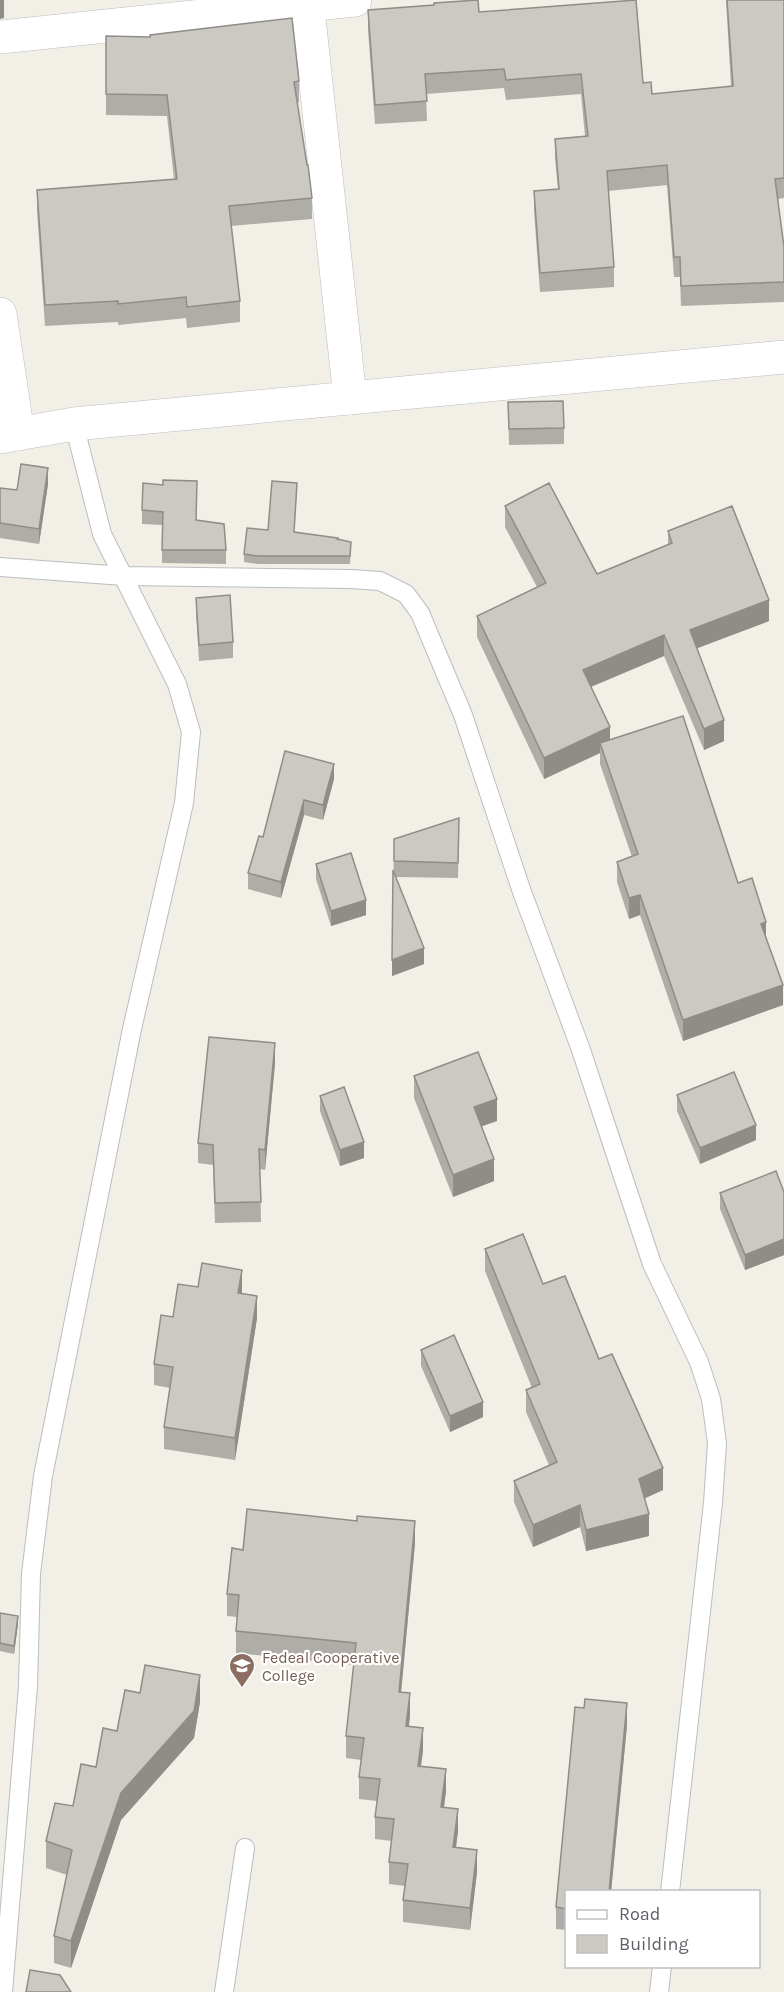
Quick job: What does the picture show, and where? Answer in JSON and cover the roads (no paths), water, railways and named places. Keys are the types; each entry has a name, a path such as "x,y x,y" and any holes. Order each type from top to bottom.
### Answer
{"street":[{"path":"0,37 307,2 354,0"},
{"path":"307,2 350,398"},
{"path":"0,314 9,436 74,424 784,357"}],"lane":[{"path":"3,1992 28,1686 31,1574 43,1476 132,1029 184,803 191,732 177,684 102,534 74,424"},
{"path":"0,567 124,576 380,581 406,594 420,613 463,715 522,892 580,1047 652,1264 699,1362 711,1399 717,1443 713,1503 670,1890"},
{"path":"224,1992 245,1848"},
{"path":"659,1992 662,1968"}],"place":[{"name":"Fedeal Cooperative College","path":"242,1689"}]}
